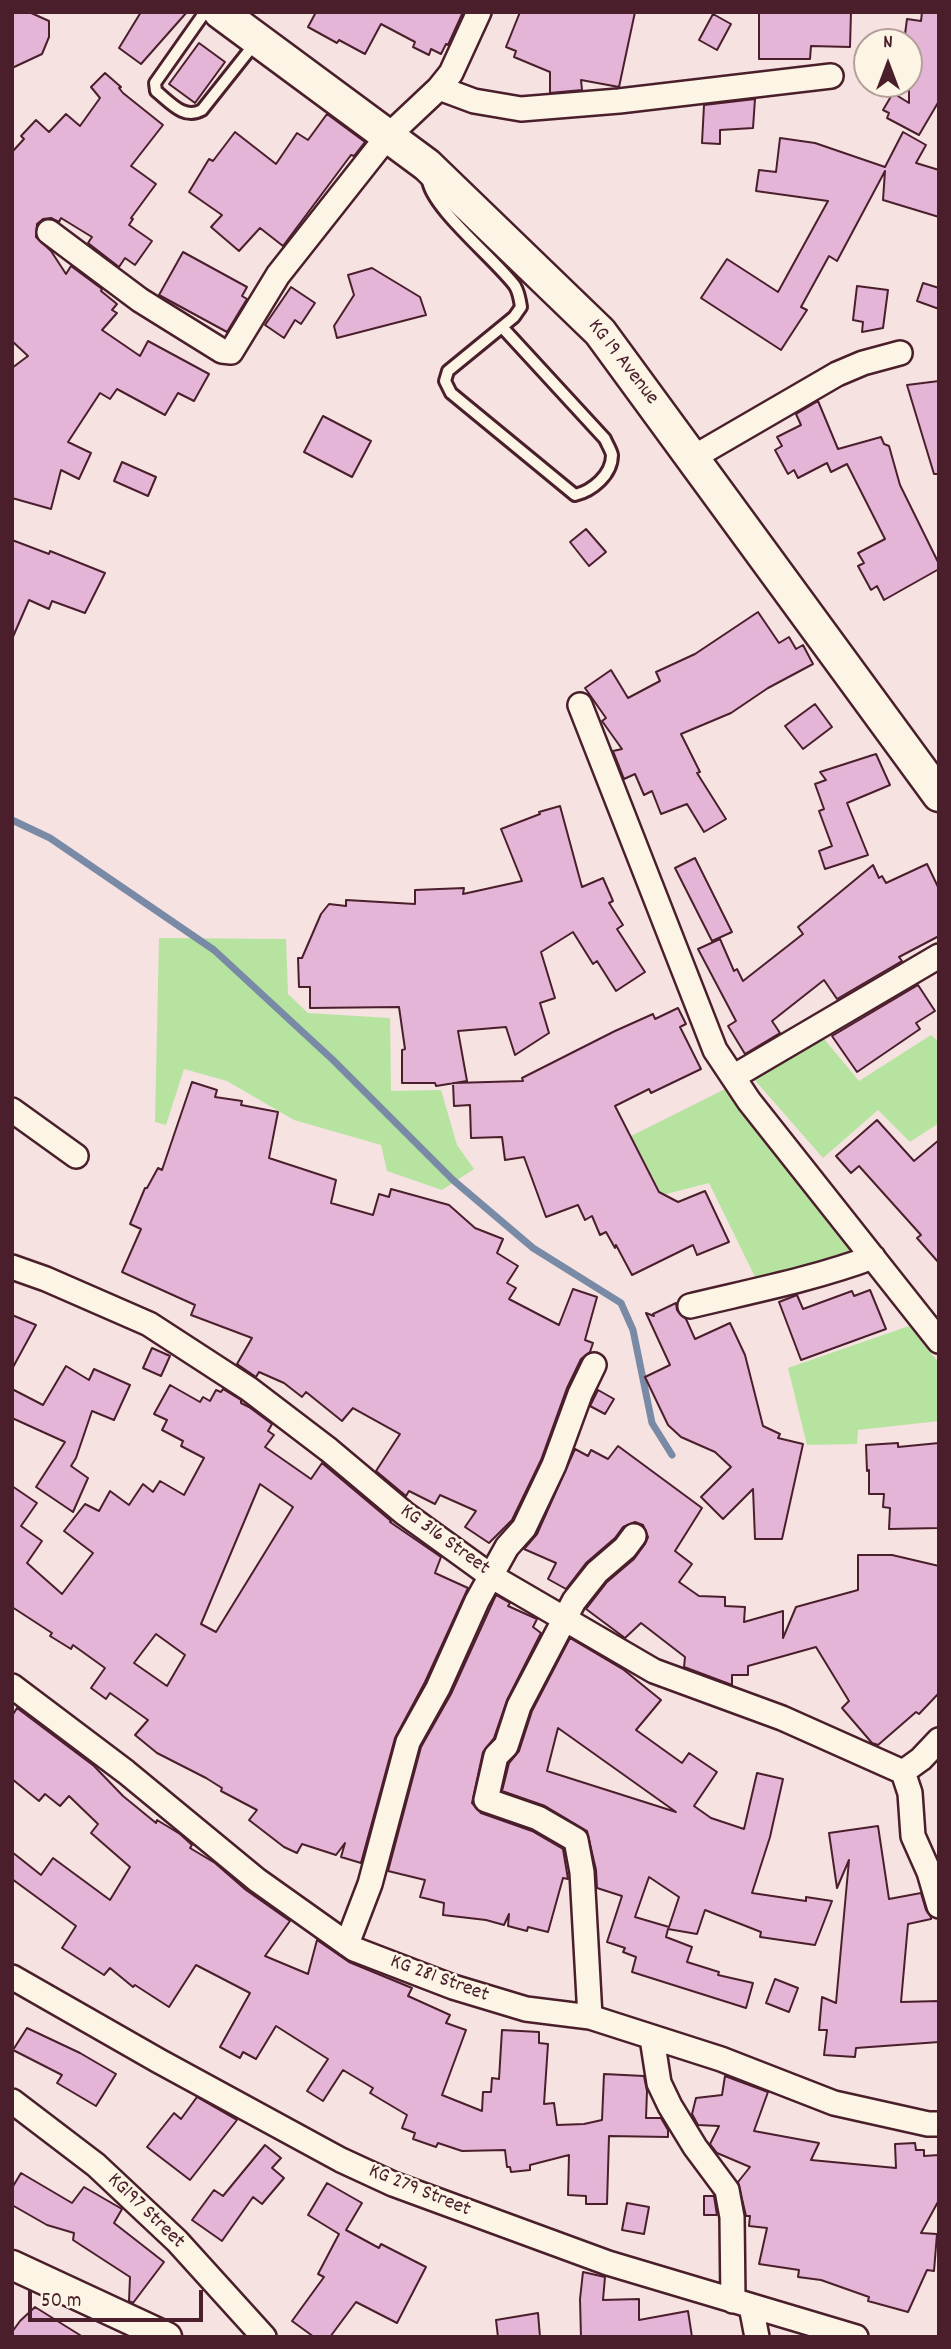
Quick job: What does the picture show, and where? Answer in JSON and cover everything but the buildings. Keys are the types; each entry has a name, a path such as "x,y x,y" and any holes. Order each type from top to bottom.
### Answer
{"main road":[{"name":"KG 19 Avenue","path":"220,12 427,165 600,332 939,795"}],"street":[{"path":"49,232 140,300 222,351 231,352 278,275 387,136 439,88 451,73 480,12"},
{"path":"439,88 474,101 521,109 619,102 831,76"},
{"path":"694,457 838,374 863,363 900,353"},
{"path":"579,705 715,1049 749,1101 939,1342"},
{"path":"733,1077 939,956"},
{"path":"12,1110 76,1156"},
{"path":"690,1306 764,1290 841,1269 873,1257"},
{"name":"KG 316 Street","path":"12,1267 149,1324 249,1389 404,1513 491,1576 564,1620 654,1671 782,1718 903,1772"},
{"path":"347,1944 370,1884 408,1742 438,1688 477,1601 507,1546 524,1528 554,1465 579,1394 594,1365"},
{"path":"590,2017 582,1872 576,1840 538,1818 486,1800 496,1755 506,1746 519,1706 564,1620 597,1572 625,1548 634,1536"},
{"name":"KG 281 Street","path":"12,1686 126,1772 257,1880 354,1949 453,1987 526,2009 590,2017 721,2059 834,2102 928,2124 939,2124"},
{"path":"939,1740 903,1772 910,1793 913,1836 929,1872 939,1906"},
{"name":"KG 279 Street","path":"12,1977 341,2160 393,2184 608,2263 856,2337"},
{"path":"652,2038 659,2083 670,2106 695,2147 720,2176 727,2190 742,2304 757,2337"},
{"name":"KG197 Street","path":"12,2101 96,2165 167,2231 264,2337"},
{"path":"12,2265 167,2337"}],"lane":[{"path":"205,12 156,83 156,91 186,114 202,110 258,40"},
{"path":"427,165 429,187 442,206 516,288 521,307 502,327 448,371 444,381 452,393 575,495 587,492 608,473 612,454 606,439 502,327"}],"green space":[{"path":"159,938 286,939 288,994 308,1013 390,1018 391,1091 441,1090 457,1145 474,1169 442,1190 387,1171 381,1145 294,1120 227,1081 184,1069 166,1125 155,1122"},
{"path":"820,1034 859,1081 931,1035 939,1042 939,1123 910,1142 878,1110 823,1158 753,1078"},
{"path":"725,1089 860,1253 756,1279 709,1183 662,1195 631,1136"},
{"path":"909,1326 939,1363 939,1421 858,1430 857,1444 807,1445 788,1368"}],"waterway":[{"path":"12,820 50,838 214,950 333,1060 453,1180 533,1248 621,1303 633,1330 652,1423 672,1455"}]}
